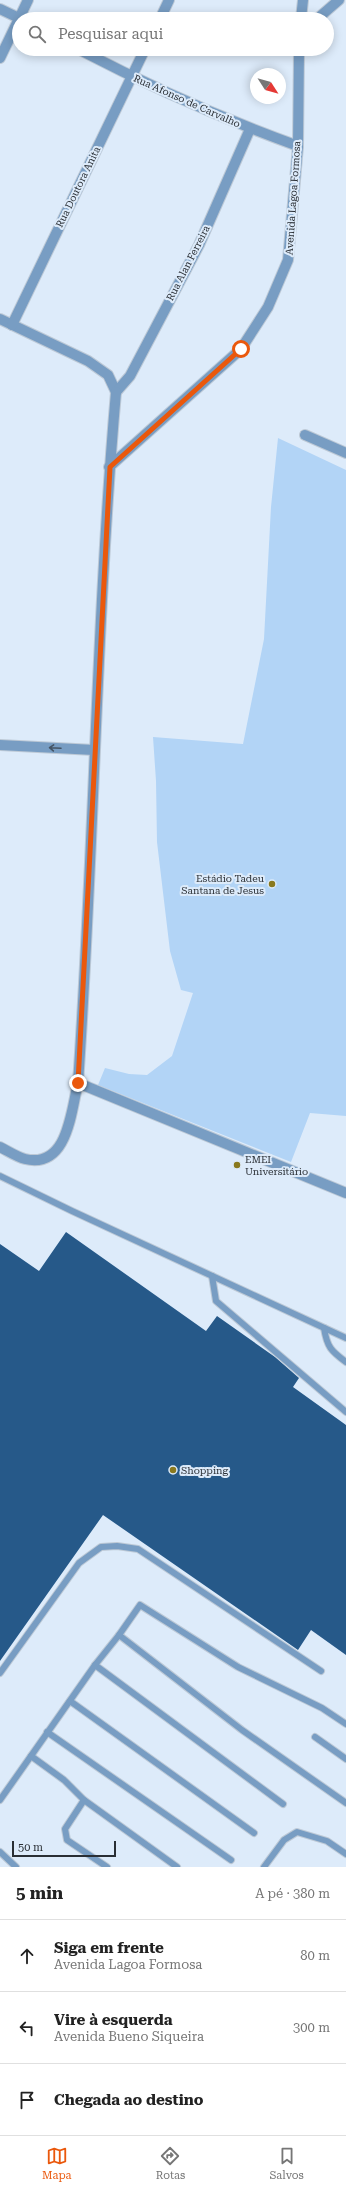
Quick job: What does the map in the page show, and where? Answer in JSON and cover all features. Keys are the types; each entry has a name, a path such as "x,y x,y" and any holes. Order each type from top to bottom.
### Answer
{"street":[{"path":"23,12 28,0"},
{"path":"164,12 170,0"},
{"path":"302,12 303,0"},
{"path":"325,12 339,0"},
{"path":"0,9 12,15"},
{"path":"0,58 12,35"},
{"name":"Rua Afonso de Carvalho","path":"91,56 131,77 250,129 298,146"},
{"name":"Rua Doutora Anita","path":"12,324 142,56"},
{"name":"Avenida Lagoa Formosa","path":"110,467 241,349 268,307 288,260 298,146 299,56"},
{"name":"Rua Alan Ferreira","path":"116,392 130,376 199,245 250,129"},
{"path":"0,319 88,361 108,375 116,392 110,467 94,750 78,1083 64,1139 55,1154 40,1160 24,1159 0,1147"},
{"path":"305,435 346,453"},
{"path":"0,745 94,750"},
{"path":"78,1083 346,1193"}],"lane":[{"path":"0,1176 346,1338"},
{"path":"212,1276 216,1301 346,1412"},
{"path":"324,1328 326,1340 331,1351 346,1362"},
{"path":"0,1673 79,1563 101,1547 117,1546 138,1549 320,1671"},
{"path":"0,1800 94,1665 120,1635 140,1605 238,1667 322,1708 346,1724"},
{"path":"120,1635 242,1730 346,1803"},
{"path":"94,1665 282,1804"},
{"path":"70,1701 254,1833"},
{"path":"47,1732 231,1860"},
{"path":"315,1737 346,1759"},
{"path":"31,1756 64,1780 84,1800 177,1867"},
{"path":"84,1800 65,1829 68,1840 107,1867"},
{"path":"264,1867 284,1840 298,1832 327,1841 346,1854"},
{"path":"0,1852 16,1867"}],"shaded area":[{"path":"278,438 346,470 346,1116 310,1113 291,1162 98,1085 105,1068 129,1074 147,1075 172,1056 193,993 181,990 170,951 157,842 156,781 153,737 243,744 264,639 271,507"}],"building":[{"name":"Shopping","path":"66,1232 206,1331 217,1316 275,1357 299,1378 293,1387 346,1425 346,1655 311,1630 298,1650 103,1515 0,1661 0,1244 39,1271"}],"place":[{"name":"Estádio Tadeu Santana de Jesus","path":"272,884"},
{"name":"EMEI Universitário","path":"237,1165"},
{"name":"Shopping","path":"173,1470"}],"route":[{"path":"78,1083 94,750 110,467 241,349"}]}
